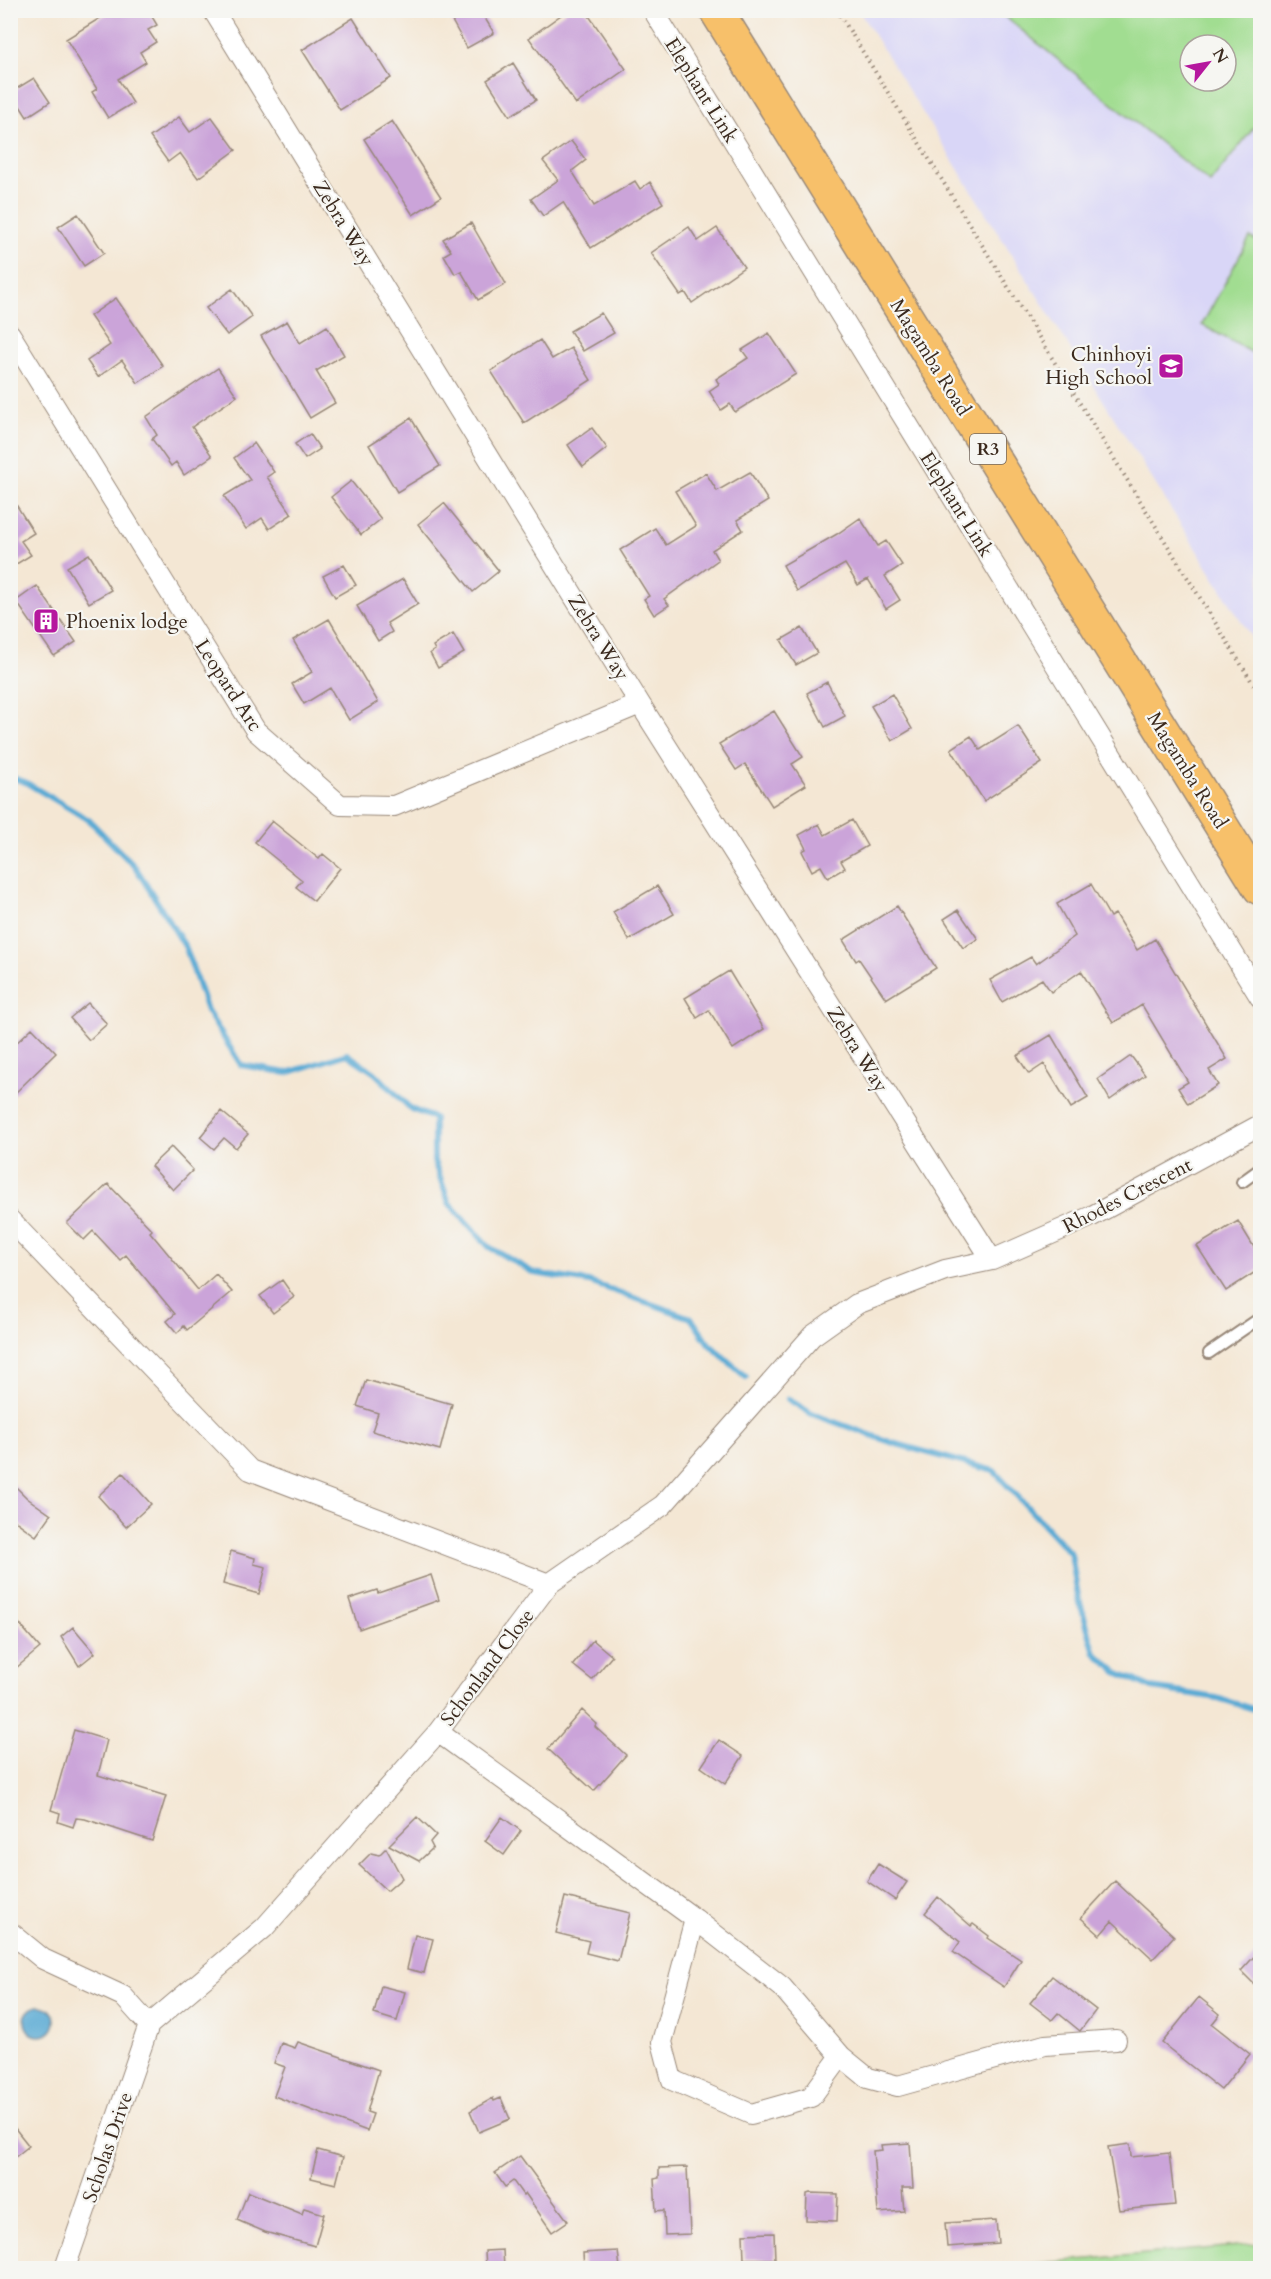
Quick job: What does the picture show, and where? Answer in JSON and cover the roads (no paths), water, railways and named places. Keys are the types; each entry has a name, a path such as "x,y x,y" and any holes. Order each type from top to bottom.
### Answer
{"highway":[{"name":"Magamba Road","path":"716,10 1260,888"}],"street":[{"name":"Zebra Way","path":"213,10 640,704 992,1260"},
{"name":"Elephant Link","path":"653,10 1260,997"},
{"name":"Leopard Arc","path":"10,334 256,731 340,805 394,806 640,704"},
{"name":"Rhodes Crescent","path":"992,1260 1092,1216 1260,1125"},
{"path":"10,1220 250,1470 549,1584"},
{"name":"Schonland Close","path":"149,2025 264,1928 438,1732 549,1584 663,1506 812,1336 857,1304 945,1270 992,1260"},
{"path":"438,1732 695,1919 782,1987 841,2056 868,2078 898,2086 1045,2045 1116,2040"},
{"path":"695,1919 662,2042 672,2080 751,2114 811,2097 841,2056"},
{"path":"10,1932 43,1959 123,1996 149,2025"},
{"name":"Scholas Drive","path":"65,2268 149,2025"}],"lane":[{"path":"1242,1182 1260,1169"},
{"path":"1209,1353 1260,1318"}],"water":[{"path":"40,2006 51,2010 55,2021 51,2032 40,2036 29,2032 25,2021 29,2010"}],"waterway":[{"path":"10,777 25,782 89,820 136,868 186,948 207,1011 241,1065 287,1073 347,1054 375,1073 411,1109 434,1118 434,1161 449,1203 489,1247 534,1273 589,1282 691,1318 709,1344 746,1377"},
{"path":"788,1399 812,1414 893,1443 994,1471 1071,1554 1078,1596 1095,1653 1117,1672 1152,1688 1217,1698 1260,1711"}],"place":[{"name":"Chinhoyi High School","path":"1171,366"},
{"name":"Phoenix lodge","path":"46,621"}]}
